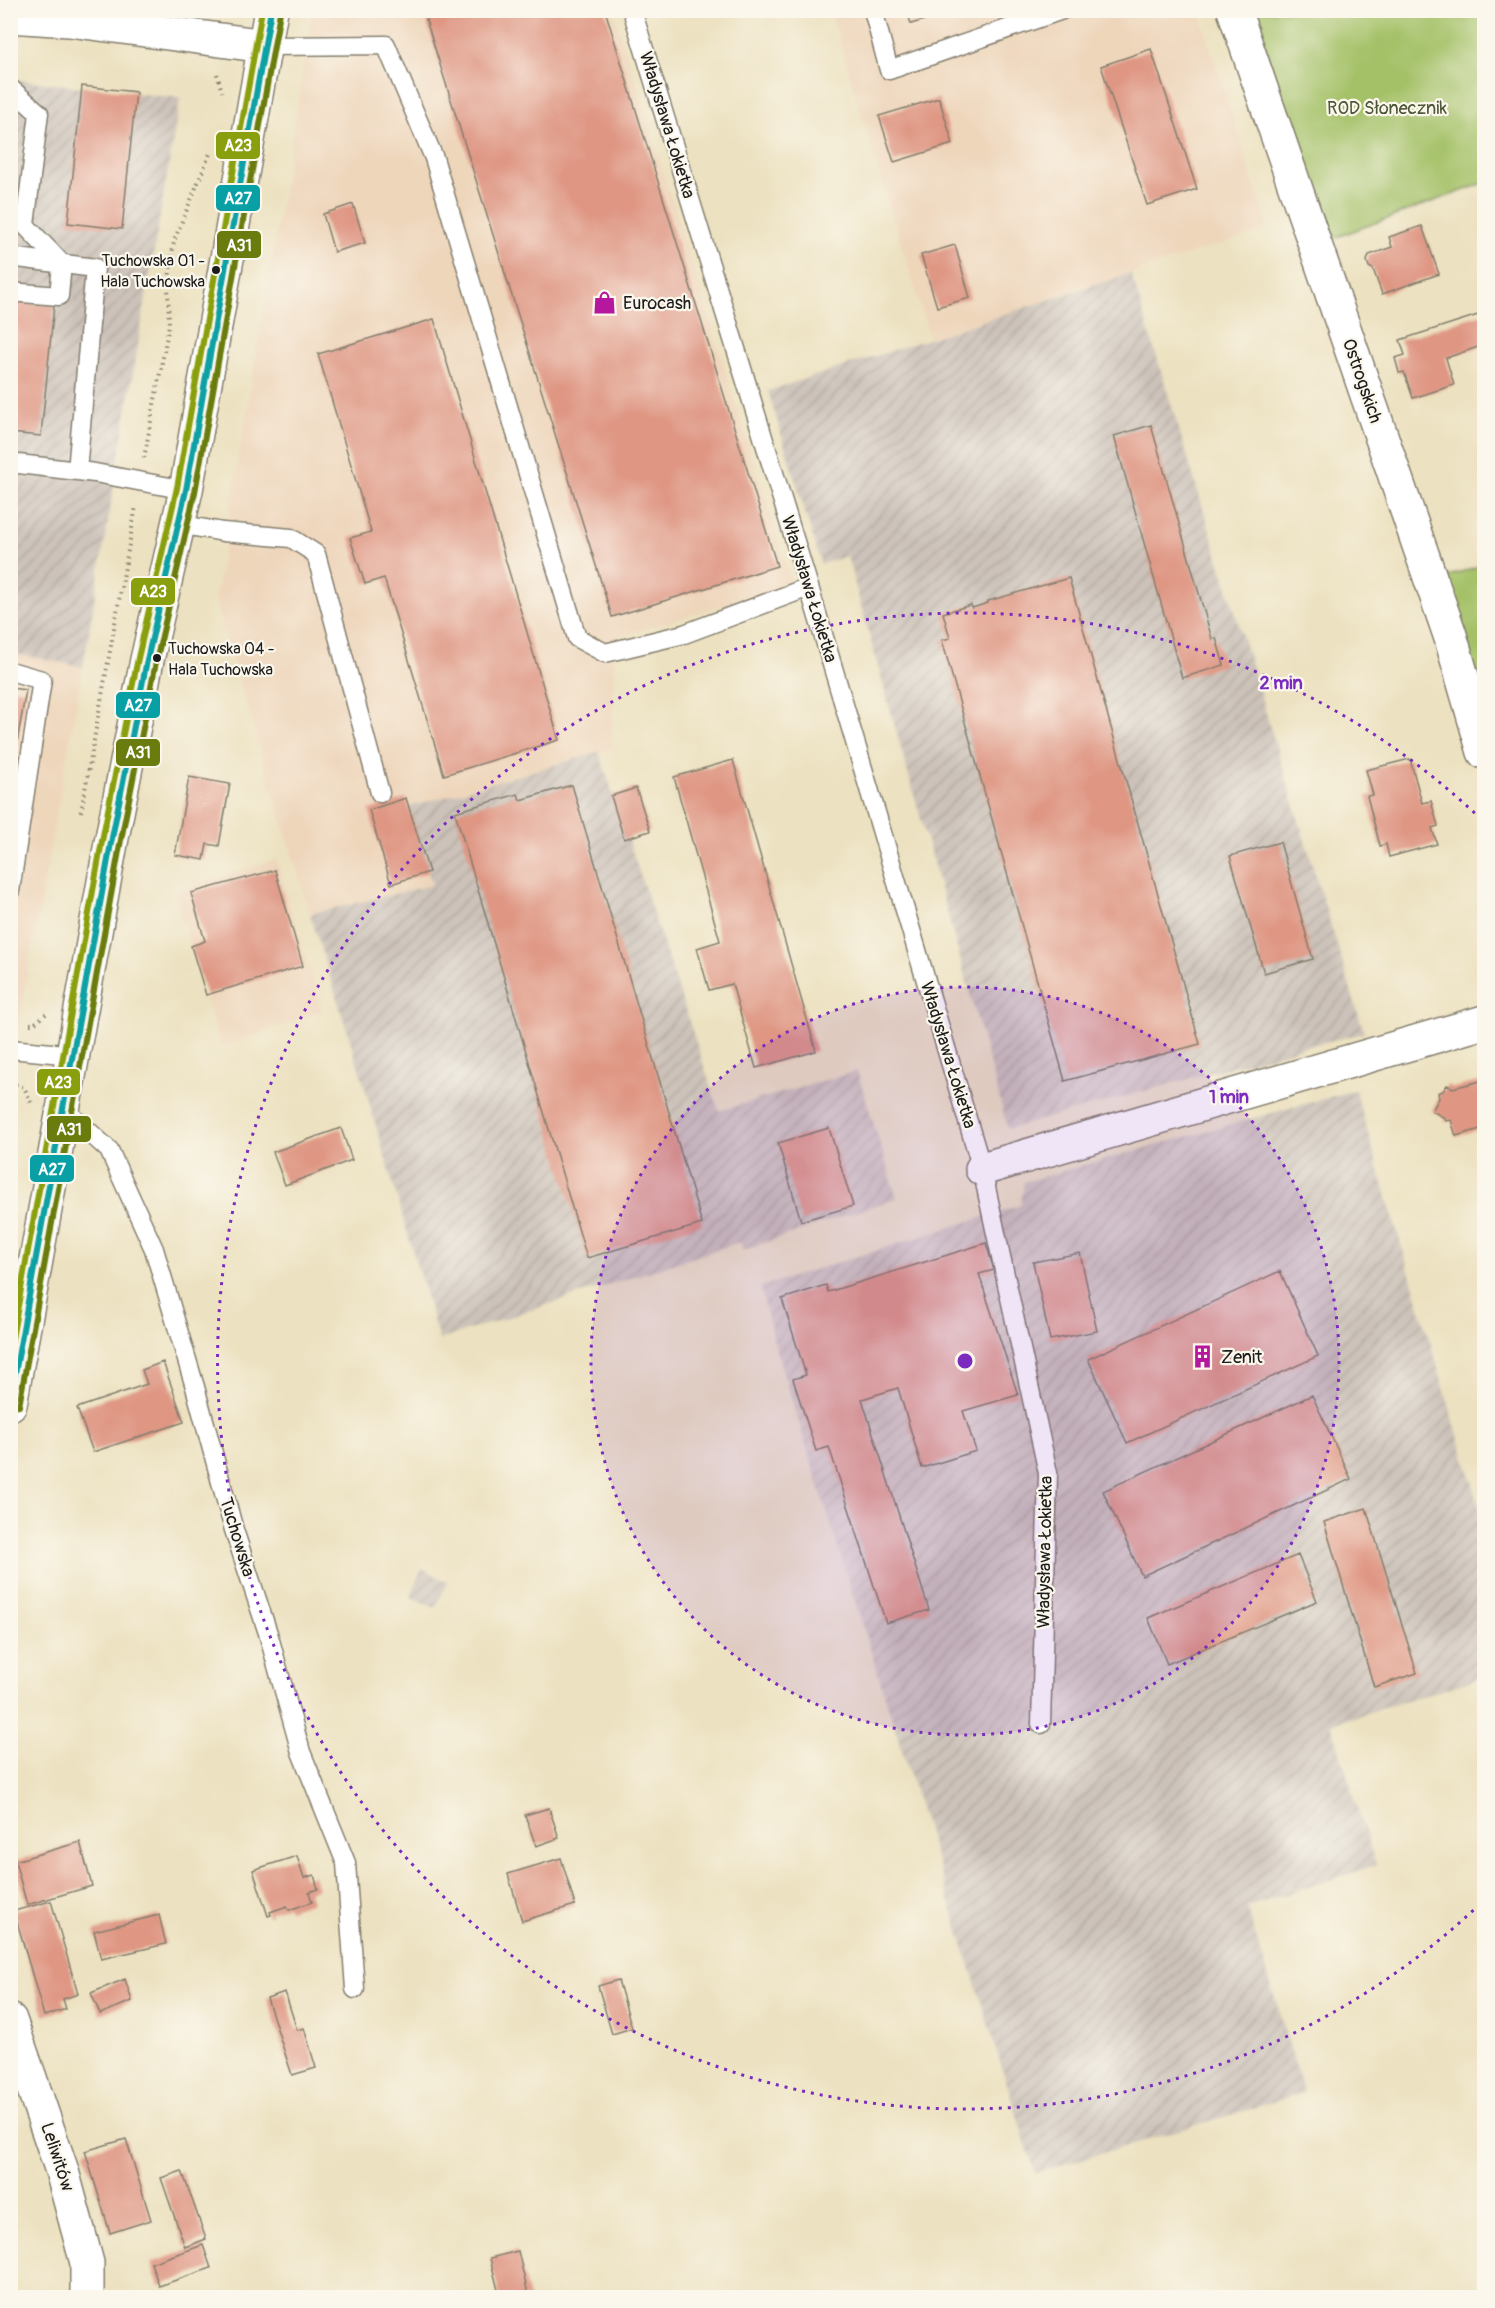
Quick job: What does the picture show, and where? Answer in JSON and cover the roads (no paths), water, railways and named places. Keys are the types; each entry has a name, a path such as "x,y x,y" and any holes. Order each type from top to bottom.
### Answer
{"street":[{"path":"10,1404 147,660 186,490 271,10"},
{"name":"Ostrogskich","path":"1234,10 1450,635 1485,752"},
{"path":"10,16 69,20 265,46"},
{"path":"982,1169 1485,1022"},
{"name":"Leliwitów","path":"10,2020 62,2171 87,2263 87,2298"}],"lane":[{"name":"Władysława Łokietka","path":"632,10 809,587 982,1169 1048,1473 1041,1724"},
{"path":"873,10 889,70 1062,10"},
{"path":"265,46 386,45 434,158 578,638 605,653 684,634 809,587"},
{"path":"10,88 39,113 25,225 62,264 59,296 10,292"},
{"path":"10,257 95,268 77,471"},
{"path":"10,463 140,480 186,490"},
{"path":"178,524 223,532 291,538 316,554 380,793"},
{"path":"10,671 42,680 10,891"},
{"path":"11,1049 73,1055"},
{"name":"Tuchowska","path":"63,1108 109,1150 154,1249 234,1530 268,1633 302,1752 346,1863 356,1989"}],"place":[{"name":"Tuchowska 01 - Hala Tuchowska","path":"216,270"},
{"name":"Eurocash","path":"605,303"},
{"name":"Tuchowska 04 - Hala Tuchowska","path":"157,658"},
{"name":"Zenit","path":"1203,1357"}],"park label":[{"name":"ROD Słonecznik","path":"1387,108"}]}
